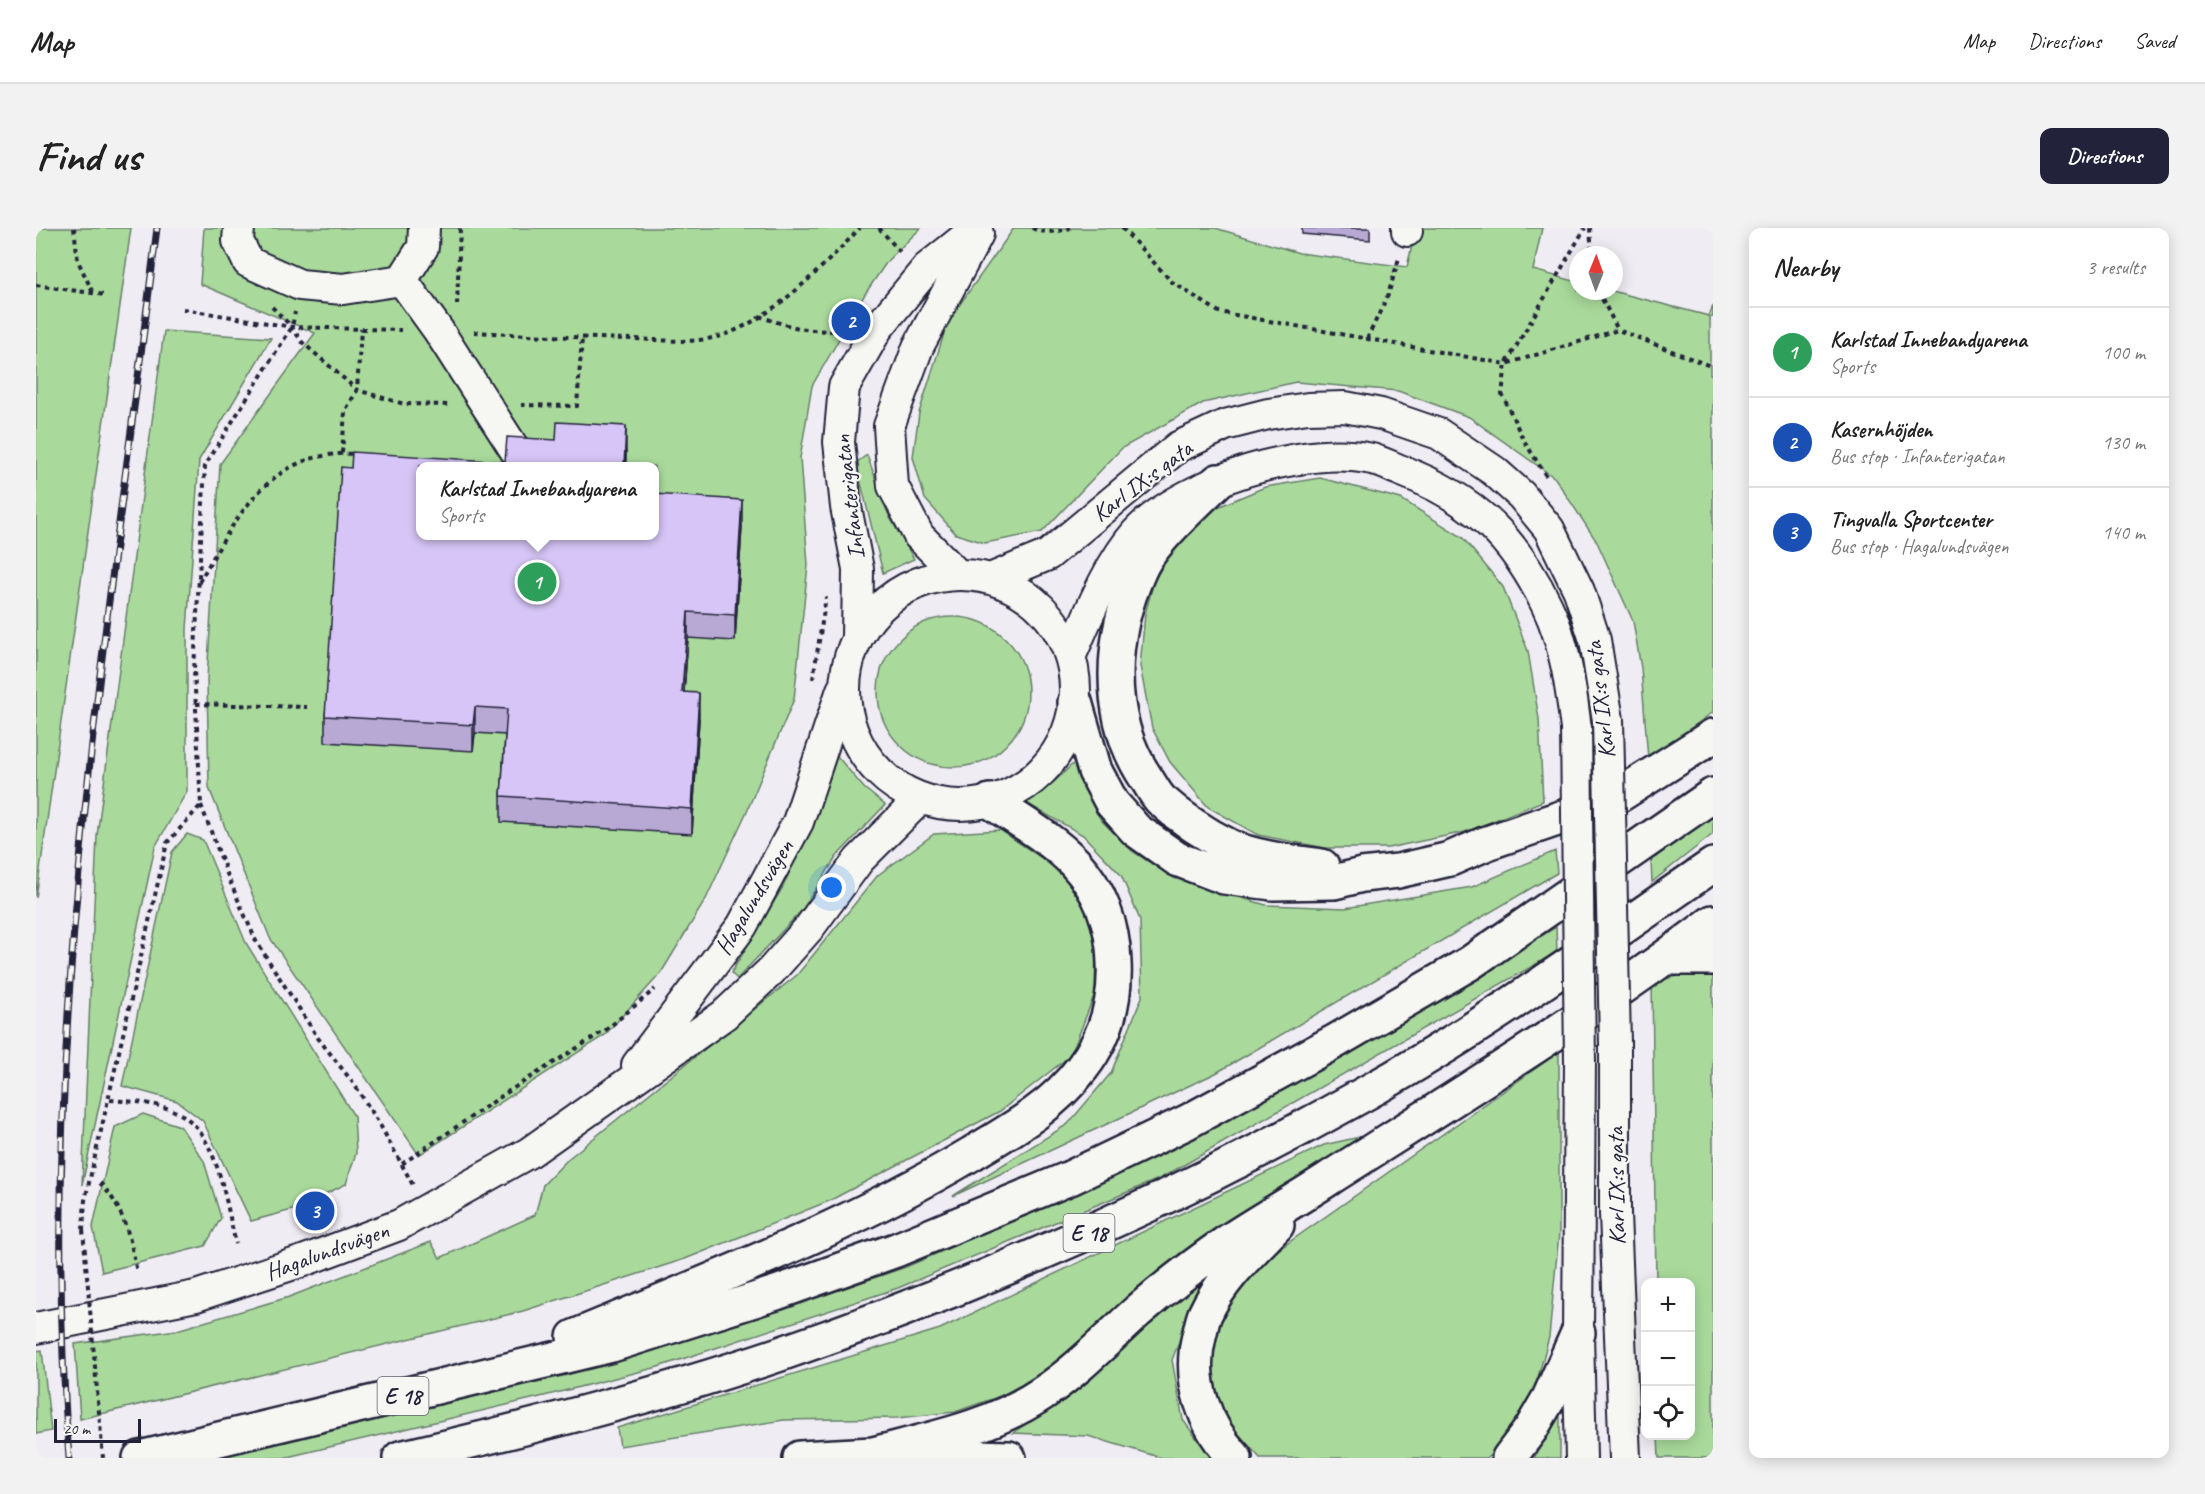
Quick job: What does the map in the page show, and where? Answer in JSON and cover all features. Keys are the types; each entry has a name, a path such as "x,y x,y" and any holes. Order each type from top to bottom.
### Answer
{"highway":[{"path":"1218,481 1153,548 1140,567 1119,634 1115,665 1116,698 1124,730 1137,764 1160,798 1197,828 1231,847 1280,861 1335,868 1362,875"},
{"path":"1075,702 1095,771 1112,802 1136,830 1177,859 1224,877 1272,883 1334,882 1450,859 1486,843 1610,801 1713,736"},
{"name":"E 18","path":"140,1458 612,1345 776,1293 896,1250 1070,1178 1187,1122 1336,1041 1470,963 1713,795"},
{"path":"466,1381 771,1256 922,1183 1022,1124 1061,1092 1083,1068 1101,1036 1112,1008 1115,978 1114,943 1108,916 1092,885 1074,862 1048,840 990,801"},
{"name":"E 18","path":"400,1458 619,1403 778,1354 919,1303 1091,1233 1213,1176 1368,1092 1500,1012 1713,865"},
{"path":"873,1454 961,1431 1009,1413 1043,1394 1141,1309 1229,1241 1498,1071 1665,958 1713,922"},
{"path":"1665,958 1713,958"},
{"path":"1235,1458 1223,1445 1207,1418 1198,1392 1194,1365 1204,1315 1236,1269 1312,1190"},
{"path":"1509,1458 1549,1398 1578,1333"},
{"path":"800,1458 873,1454 1009,1458"}],"street":[{"path":"239,228 238,240 248,262 300,285 343,289 402,280 423,247 424,228"},
{"name":"Infanterigatan","path":"958,575 919,536 893,486 889,426 918,347 979,228"},
{"name":"Infanterigatan","path":"857,638 858,569 846,507 839,442 844,387 877,329 927,268 979,228"},
{"path":"402,280 447,331 486,405 515,450"},
{"name":"Karl IX:s gata","path":"990,579 1048,555 1178,447 1225,425 1268,414 1308,408 1345,408 1381,414 1439,435 1494,471 1521,495 1549,530 1580,591 1595,640 1608,720 1615,1044 1615,1214 1625,1458"},
{"name":"Karl IX:s gata","path":"1070,657 1110,572 1135,534 1165,509 1218,481 1242,471 1298,458 1332,456 1371,459 1429,481 1474,509 1498,531 1519,556 1548,608 1566,666 1576,729 1580,1062 1578,1333 1581,1458"},
{"path":"958,575 990,579 1025,595 1053,623 1070,657 1075,680 1075,702 1066,736 1048,765 1021,788 990,801 955,805 920,799 888,781 863,753 848,720 844,683 848,660 857,638 875,612 899,592 927,580 958,575"},
{"name":"Hagalundsvägen","path":"621,1087 742,926 798,822 844,683"},
{"name":"Hagalundsvägen","path":"36,1328 196,1296 303,1261 399,1225 530,1152 724,1015 771,971 808,928 859,860 920,799"}],"path":[{"path":"74,228 78,261 94,294"},
{"path":"447,331 460,228"},
{"path":"183,309 292,327 697,341 729,333 771,310 829,260 860,228"},
{"path":"879,228 902,255"},
{"path":"1032,228 1036,231 1061,231 1070,228"},
{"path":"1122,228 1172,282 1219,312 1506,364 1618,330 1713,367"},
{"path":"1548,478 1523,439 1502,394 1506,364 1585,228"},
{"path":"1590,228 1591,246"},
{"path":"1367,339 1388,295 1407,230"},
{"path":"36,279 37,285 105,295"},
{"path":"1603,300 1618,330"},
{"path":"759,316 786,326 819,332 847,330"},
{"path":"292,327 302,342 357,390 404,404 577,406 582,338"},
{"path":"292,327 206,465 199,582 194,670 201,805 256,941 318,1038 354,1084 402,1164 508,1091 607,1029 657,987"},
{"path":"342,453 345,412 357,390 361,329"},
{"path":"199,582 236,518 262,487 281,471 302,461 323,455 365,454"},
{"path":"812,685 827,587"},
{"path":"196,704 307,707"},
{"path":"103,1458 83,1230 85,1200 110,1100 167,843 201,805"},
{"path":"110,1100 156,1105 180,1113 189,1119 213,1156 236,1244"},
{"path":"100,1183 110,1192 117,1205 131,1244 137,1273"}],"green space":[{"path":"36,228 131,228 36,898"},
{"path":"204,228 921,228 888,260 865,294 812,386 800,458 808,565 794,699 747,811 706,899 661,973 605,1035 419,1155 270,938 209,788 207,679 220,464 315,333 200,284"},
{"path":"1014,228 1215,228 1299,253 1407,267 1416,228 1542,228 1533,270 1569,280 1569,300 1623,300 1623,294 1709,316 1713,306 1713,317 1710,317 1710,374 1713,375 1713,712 1648,759 1641,668 1633,621 1597,542 1555,478 1469,417 1398,391 1296,382 1203,403 1122,448 1042,532 985,543 956,534 925,499 913,457 919,413 948,321"},
{"path":"164,331 271,338 199,460 187,629 187,791 155,847 82,1185 97,836"},
{"path":"867,455 889,516 914,559 883,573 856,463"},
{"path":"1320,478 1401,499 1462,537 1503,587 1528,651 1539,719 1543,801 1465,832 1388,848 1326,848 1258,835 1208,807 1170,762 1152,728 1140,666 1145,614 1154,581 1173,547 1218,507 1265,487"},
{"path":"953,617 982,622 995,629 1006,639 1016,650 1023,663 1028,692 1023,721 1016,734 1006,745 995,755 982,762 953,767 924,762 911,755 900,745 890,734 883,721 878,692 883,663 890,650 900,639 911,629 924,622"},
{"path":"837,756 864,788 885,805 837,856 802,910 737,979 731,973 783,887 827,786"},
{"path":"1075,762 1101,820 1132,851 1174,878 1266,905 1345,908 1472,887 1555,851 1557,873 1216,1073 953,1196 1068,1124 1111,1073 1142,997 1140,920 1121,875 1083,835 1026,803"},
{"path":"1713,812 1713,834 1652,882 1651,861"},
{"path":"1000,830 1062,872 1096,927 1095,993 1071,1055 1000,1111 829,1201 685,1259 523,1311 80,1419 75,1344 177,1330 289,1297 431,1242 440,1258 535,1215 543,1185 569,1158 797,975 878,875 934,834"},
{"path":"187,834 203,840 246,943 354,1116 356,1153 346,1184 292,1210 251,1221 203,1121 177,1101 122,1086 172,852"},
{"path":"1556,927 1557,952 1161,1178 898,1288 658,1367 544,1396 283,1458 213,1458 567,1375 742,1323 906,1267 1174,1149 1289,1087"},
{"path":"1713,971 1713,1458 1659,1458 1658,1440 1695,1440 1695,1278 1656,1278 1652,982"},
{"path":"1559,1052 1559,1233 1549,1337 1534,1392 1515,1431 1487,1458 1260,1458 1235,1430 1213,1396 1209,1357 1221,1315 1254,1267"},
{"path":"143,1114 180,1126 204,1161 221,1218 205,1246 102,1272 93,1227 115,1127"},
{"path":"1382,1132 1067,1358 1003,1395 955,1412 897,1418 784,1420 620,1446 617,1428 940,1329 1324,1145"},
{"path":"1204,1277 1172,1360 1183,1420 1211,1458 1162,1458 1088,1436 1013,1433 1076,1389"},
{"path":"42,1350 51,1431 36,1434 36,1351"},
{"path":"1560,1412 1560,1458 1534,1458"}],"building":[{"path":"557,422 626,426 624,462 505,462 507,437 556,440"},
{"path":"352,452 505,462 416,462 416,540 659,540 659,494 742,500 735,615 688,612 682,692 699,693 692,809 501,796 507,709 475,707 473,725 325,716 341,467 351,468"}],"railway":[{"path":"69,1458 61,1304 62,1149 69,995 98,687 157,228"}],"place":[{"name":"Kasernhöjden","path":"851,321"},
{"name":"Karlstad Innebandyarena","path":"537,582"},
{"name":"Tingvalla Sportcenter","path":"315,1211"}]}
